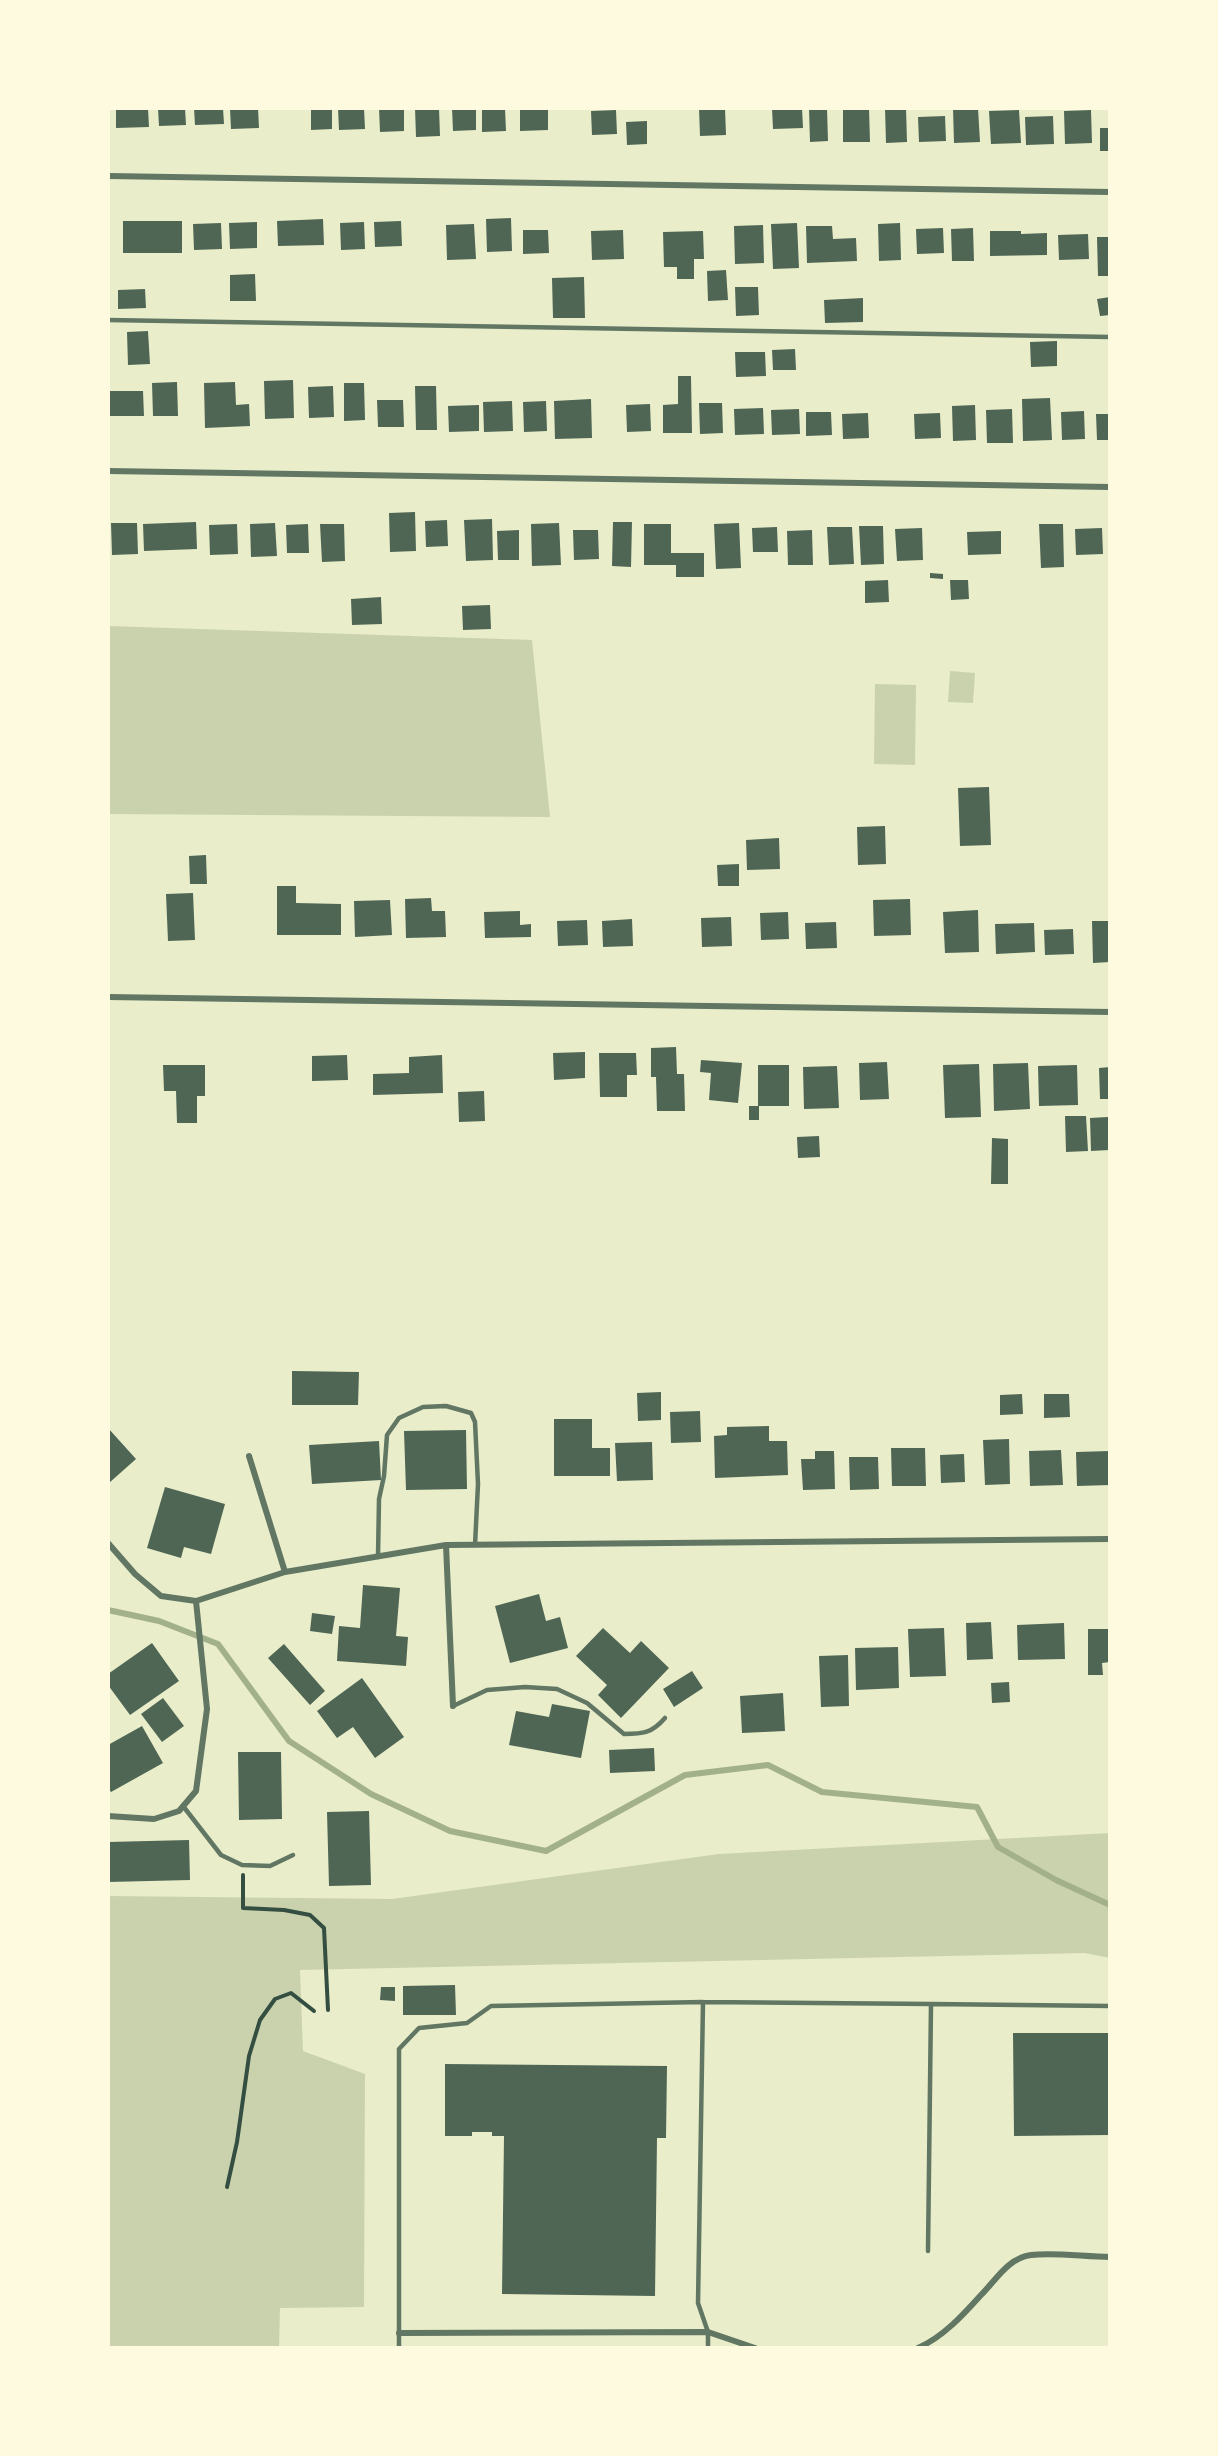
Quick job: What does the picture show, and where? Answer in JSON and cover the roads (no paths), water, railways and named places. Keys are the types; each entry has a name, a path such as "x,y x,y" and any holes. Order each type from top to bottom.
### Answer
{"street":[{"path":"108,176 1110,192"},
{"path":"108,471 1110,487"},
{"path":"108,997 1110,1012"},
{"path":"249,1456 285,1572"},
{"path":"108,1543 135,1574 161,1596 196,1601 285,1572 446,1545 1110,1539"},
{"path":"446,1545 453,1706"},
{"path":"108,1816 154,1819 179,1811 196,1791 207,1709 196,1601"},
{"path":"918,2348 929,2343 952,2325 1015,2260 1030,2255 1110,2257"},
{"path":"399,2333 708,2332 755,2348"}],"lane":[{"path":"108,320 1110,337"},
{"path":"378,1557 380,1499 387,1435 399,1418 423,1407 446,1406 471,1413 475,1422 478,1485 475,1545"},
{"path":"453,1706 487,1690 525,1687 557,1689 587,1703 624,1734 638,1734 655,1729 665,1718"},
{"path":"183,1806 221,1855 242,1865 270,1866 292,1855"},
{"path":"703,2002 698,2303 708,2332 708,2348"},
{"path":"399,2348 399,2049 419,2028 467,2023 491,2006 703,2002 1110,2006"},
{"path":"928,2251 931,2004"}],"waterway":[{"path":"108,1610 159,1621 218,1644 289,1741 371,1794 450,1831 546,1851 685,1775 768,1765 822,1792 977,1807 998,1847 1056,1880 1110,1905"}]}
